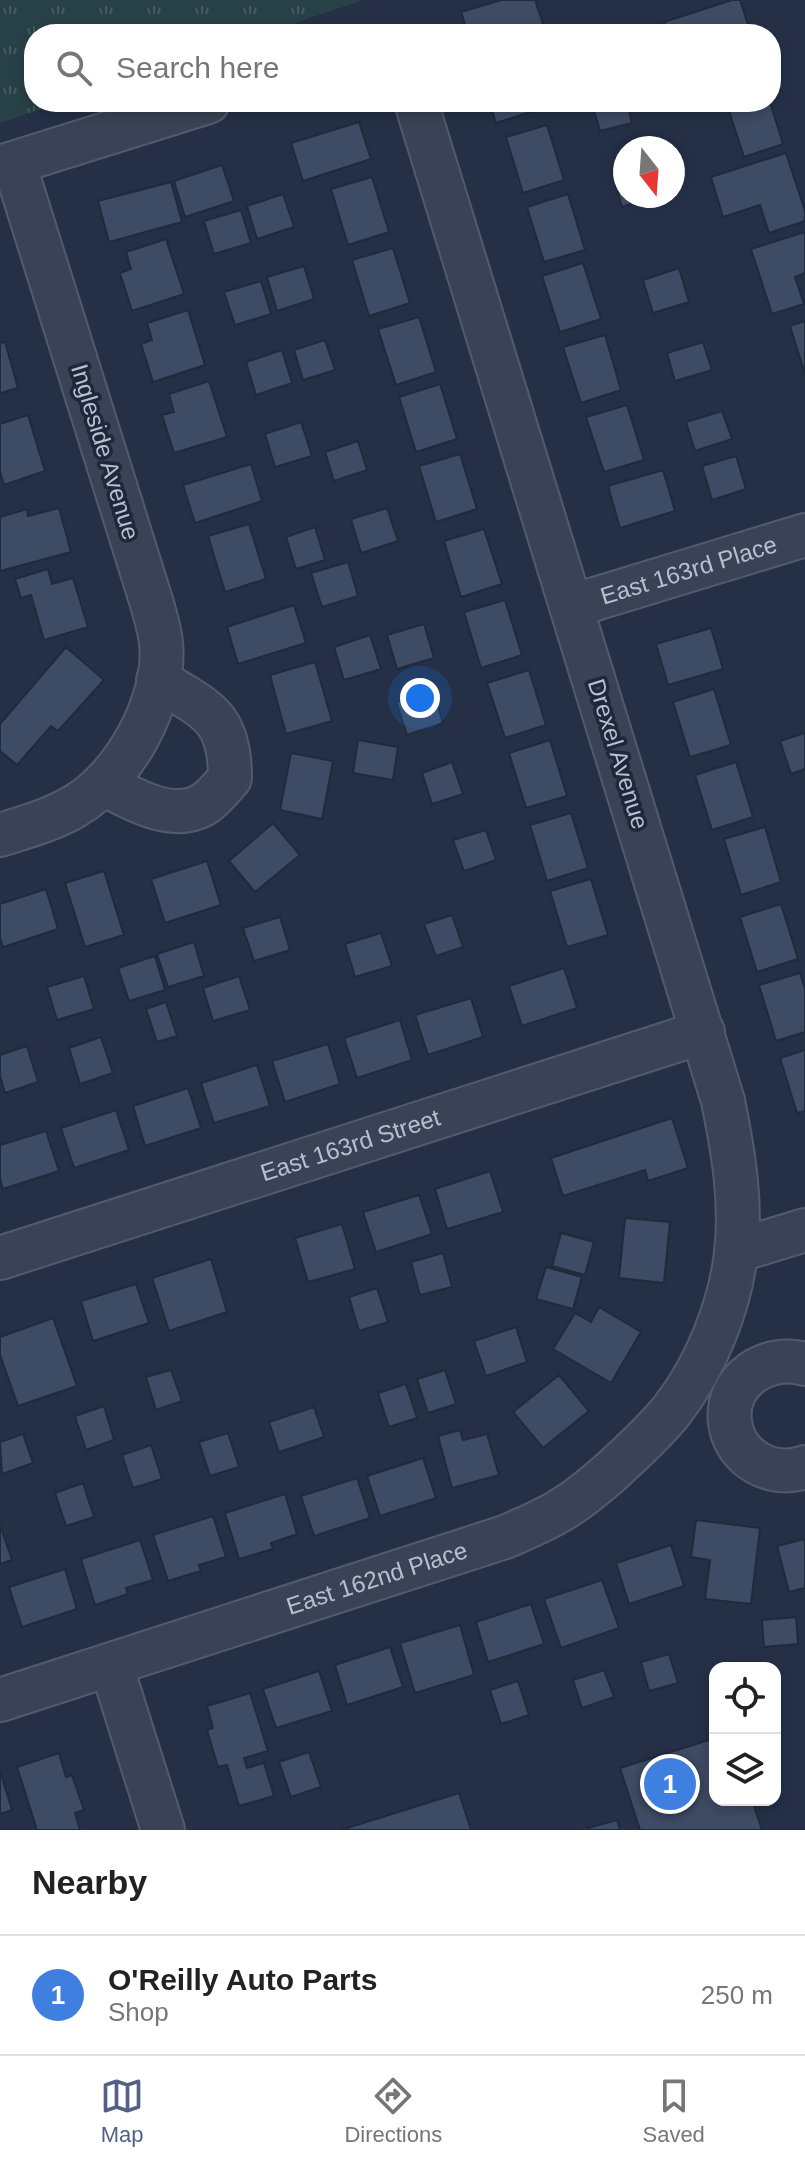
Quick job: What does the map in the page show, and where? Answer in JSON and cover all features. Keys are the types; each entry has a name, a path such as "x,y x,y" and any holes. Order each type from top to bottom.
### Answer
{"street":[{"path":"7,165 176,112"},
{"name":"Drexel Avenue","path":"419,112 723,1101 732,1145 736,1191 736,1251 728,1293 698,1369"},
{"name":"Ingleside Avenue","path":"7,165 153,607 161,645 158,680 150,711 135,742 104,784"},
{"name":"East 163rd Place","path":"572,606 805,535"},
{"path":"0,835 42,822 76,806 104,784 144,805 178,811 205,804 230,778 230,749 216,718 158,680"},
{"name":"East 163rd Street","path":"0,1258 703,1032"},
{"path":"736,1251 805,1230"},
{"path":"805,1364 784,1360 766,1364 750,1373 738,1387 731,1403 730,1422 735,1439 745,1455 760,1465 778,1471 805,1467"},
{"path":"698,1369 738,1387"},
{"name":"East 162nd Place","path":"0,1700 505,1537 557,1513 601,1480 641,1444 673,1409 698,1369"},
{"path":"111,1665 163,1830"}],"green space":[{"path":"0,0 363,0 292,24 24,24 24,112 32,112 0,123"}],"building":[{"path":"501,0 535,0 543,24 465,24 461,12"},
{"path":"740,0 748,24 664,24"},
{"path":"492,112 531,112 496,123"},
{"path":"594,112 629,112 632,123 600,131"},
{"path":"729,112 773,112 783,144 744,157"},
{"path":"359,122 371,159 303,181 291,143"},
{"path":"547,125 564,180 523,193 506,137"},
{"path":"786,153 805,211 805,221 769,233 760,205 723,217 711,177"},
{"path":"222,165 234,201 185,217 174,181"},
{"path":"372,177 389,232 348,245 331,189"},
{"path":"171,182 182,222 109,242 98,201"},
{"path":"283,194 294,227 257,239 247,206"},
{"path":"568,194 585,250 544,262 527,207"},
{"path":"241,210 251,243 214,254 204,221"},
{"path":"805,232 805,273 795,277 804,304 772,314 751,249"},
{"path":"166,239 184,294 132,311 120,273 131,269 126,252"},
{"path":"393,248 410,303 369,316 352,260"},
{"path":"583,263 601,319 560,332 542,276"},
{"path":"304,266 314,299 277,311 267,277"},
{"path":"679,268 689,302 653,313 643,280"},
{"path":"261,281 271,314 235,325 224,292"},
{"path":"188,310 205,365 153,382 141,344 152,340 147,323"},
{"path":"419,317 436,372 396,385 378,329"},
{"path":"805,321 805,374 790,326"},
{"path":"605,335 621,390 581,403 563,347"},
{"path":"325,340 335,370 303,380 294,350"},
{"path":"5,342 18,388 0,393 0,343"},
{"path":"703,342 712,370 675,381 667,353"},
{"path":"282,350 292,383 256,395 246,362"},
{"path":"209,381 227,437 174,453 162,415 174,412 169,394"},
{"path":"440,384 457,439 416,452 399,397"},
{"path":"627,405 644,460 604,472 586,417"},
{"path":"722,411 732,439 695,451 686,422"},
{"path":"28,415 45,471 4,485 0,472 0,424"},
{"path":"301,422 312,456 275,467 265,434"},
{"path":"358,441 367,470 334,481 325,452"},
{"path":"460,454 477,509 436,522 419,466"},
{"path":"736,456 746,489 712,500 702,466"},
{"path":"251,464 262,501 195,523 183,485"},
{"path":"663,470 675,511 620,528 608,486"},
{"path":"59,508 71,552 0,571 0,517 27,509 28,516"},
{"path":"387,508 398,541 361,553 351,519"},
{"path":"249,524 266,579 225,592 208,536"},
{"path":"315,527 325,560 296,569 286,537"},
{"path":"484,529 502,584 461,597 444,541"},
{"path":"348,562 358,596 322,607 311,573"},
{"path":"48,569 52,584 73,578 88,627 44,640 31,595 21,598 15,579"},
{"path":"505,600 522,655 481,668 464,612"},
{"path":"294,605 306,643 238,664 227,627"},
{"path":"424,624 434,658 397,669 387,635"},
{"path":"711,628 723,669 668,685 656,644"},
{"path":"370,635 381,669 344,680 334,647"},
{"path":"66,647 104,680 58,731 51,726 17,765 0,751 0,724"},
{"path":"315,662 332,721 286,734 270,675"},
{"path":"529,670 546,725 505,738 487,683"},
{"path":"714,689 731,745 690,757 673,702"},
{"path":"433,690 443,723 407,735 396,702"},
{"path":"805,733 805,769 791,774 780,741"},
{"path":"358,740 398,747 393,780 353,773"},
{"path":"550,740 567,796 526,808 509,753"},
{"path":"291,753 333,761 322,819 280,810"},
{"path":"452,762 463,794 432,804 422,773"},
{"path":"736,762 753,817 712,830 695,775"},
{"path":"571,813 588,868 547,881 530,825"},
{"path":"273,823 300,855 255,892 229,861"},
{"path":"765,827 781,882 741,895 724,839"},
{"path":"486,830 496,860 464,871 453,840"},
{"path":"207,861 221,905 165,923 151,879"},
{"path":"104,871 124,935 85,947 65,883"},
{"path":"591,879 608,935 567,947 550,891"},
{"path":"46,889 58,929 3,947 0,904"},
{"path":"781,904 798,959 757,972 740,917"},
{"path":"452,915 463,947 436,956 424,924"},
{"path":"280,917 290,950 254,961 243,928"},
{"path":"381,933 392,966 355,977 345,944"},
{"path":"194,942 204,976 168,987 157,954"},
{"path":"155,956 165,990 129,1001 118,968"},
{"path":"564,968 577,1008 522,1026 509,986"},
{"path":"800,973 805,989 805,1032 776,1041 759,985"},
{"path":"84,976 94,1009 57,1020 47,987"},
{"path":"239,976 250,1010 213,1021 203,988"},
{"path":"471,998 483,1037 428,1055 415,1015"},
{"path":"166,1002 177,1036 157,1042 146,1009"},
{"path":"400,1020 412,1060 357,1078 344,1038"},
{"path":"101,1037 113,1073 80,1084 69,1048"},
{"path":"328,1044 340,1084 285,1102 272,1061"},
{"path":"27,1046 38,1082 5,1093 0,1076 0,1055"},
{"path":"805,1050 805,1111 797,1113 780,1058"},
{"path":"257,1065 270,1106 214,1123 201,1083"},
{"path":"188,1088 201,1128 145,1146 133,1106"},
{"path":"116,1110 129,1150 74,1168 61,1128"},
{"path":"672,1118 688,1168 648,1181 645,1170 563,1196 551,1158"},
{"path":"46,1131 59,1171 3,1189 0,1145"},
{"path":"490,1171 503,1212 447,1229 435,1189"},
{"path":"419,1195 432,1234 376,1252 363,1212"},
{"path":"625,1218 670,1222 664,1283 619,1278"},
{"path":"342,1224 355,1269 308,1282 295,1238"},
{"path":"561,1233 594,1242 585,1275 552,1266"},
{"path":"443,1253 452,1287 420,1295 411,1262"},
{"path":"211,1259 227,1312 169,1331 152,1278"},
{"path":"546,1267 582,1277 573,1309 536,1299"},
{"path":"136,1284 149,1323 93,1341 81,1301"},
{"path":"377,1288 388,1322 359,1331 349,1297"},
{"path":"599,1307 641,1332 611,1383 553,1349 575,1313 591,1322"},
{"path":"53,1318 77,1386 18,1406 0,1355 0,1337"},
{"path":"516,1327 527,1362 486,1376 474,1341"},
{"path":"171,1370 182,1401 156,1410 146,1377"},
{"path":"445,1370 456,1404 428,1413 417,1379"},
{"path":"559,1375 589,1411 543,1448 513,1412"},
{"path":"406,1384 417,1418 389,1427 378,1393"},
{"path":"104,1406 114,1440 86,1450 75,1416"},
{"path":"314,1407 324,1437 279,1452 269,1422"},
{"path":"460,1430 463,1440 487,1434 499,1475 452,1488 438,1436"},
{"path":"228,1433 239,1467 210,1476 199,1442"},
{"path":"23,1434 33,1463 2,1474 0,1442"},
{"path":"151,1445 162,1479 133,1488 122,1455"},
{"path":"423,1458 436,1498 380,1516 367,1476"},
{"path":"357,1478 370,1518 314,1536 301,1496"},
{"path":"83,1483 94,1517 66,1526 55,1493"},
{"path":"285,1494 297,1534 271,1543 273,1549 239,1559 225,1513"},
{"path":"213,1516 226,1557 199,1565 201,1571 168,1581 153,1535"},
{"path":"696,1520 760,1528 751,1604 705,1599 710,1560 691,1557"},
{"path":"0,1525 12,1560 0,1564"},
{"path":"805,1539 805,1588 789,1592 777,1546"},
{"path":"140,1540 153,1580 126,1588 128,1594 95,1605 81,1559"},
{"path":"671,1545 684,1586 629,1604 616,1563"},
{"path":"65,1569 77,1609 22,1627 9,1587"},
{"path":"602,1580 619,1628 561,1648 544,1599"},
{"path":"531,1604 544,1644 488,1662 476,1622"},
{"path":"796,1617 798,1644 764,1647 762,1620"},
{"path":"460,1625 474,1675 415,1693 400,1643"},
{"path":"390,1647 403,1687 347,1705 335,1665"},
{"path":"669,1654 678,1683 649,1691 641,1662"},
{"path":"604,1670 614,1697 582,1708 573,1680"},
{"path":"319,1671 332,1711 276,1728 263,1689"},
{"path":"518,1681 529,1715 501,1724 490,1690"},
{"path":"250,1693 268,1751 244,1758 247,1768 264,1763 274,1796 239,1806 227,1765 218,1767 207,1730 213,1728 207,1706"},
{"path":"709,1740 709,1806 754,1806 762,1830 640,1830 620,1768"},
{"path":"309,1752 321,1787 291,1797 279,1762"},
{"path":"59,1753 66,1777 72,1775 84,1810 75,1813 80,1830 37,1830 17,1767"},
{"path":"0,1771 12,1810 0,1814"},
{"path":"459,1793 471,1830 341,1830"},
{"path":"617,1820 620,1830 588,1830 588,1828"}],"place":[{"name":"O'Reilly Auto Parts","path":"670,1784"}]}
